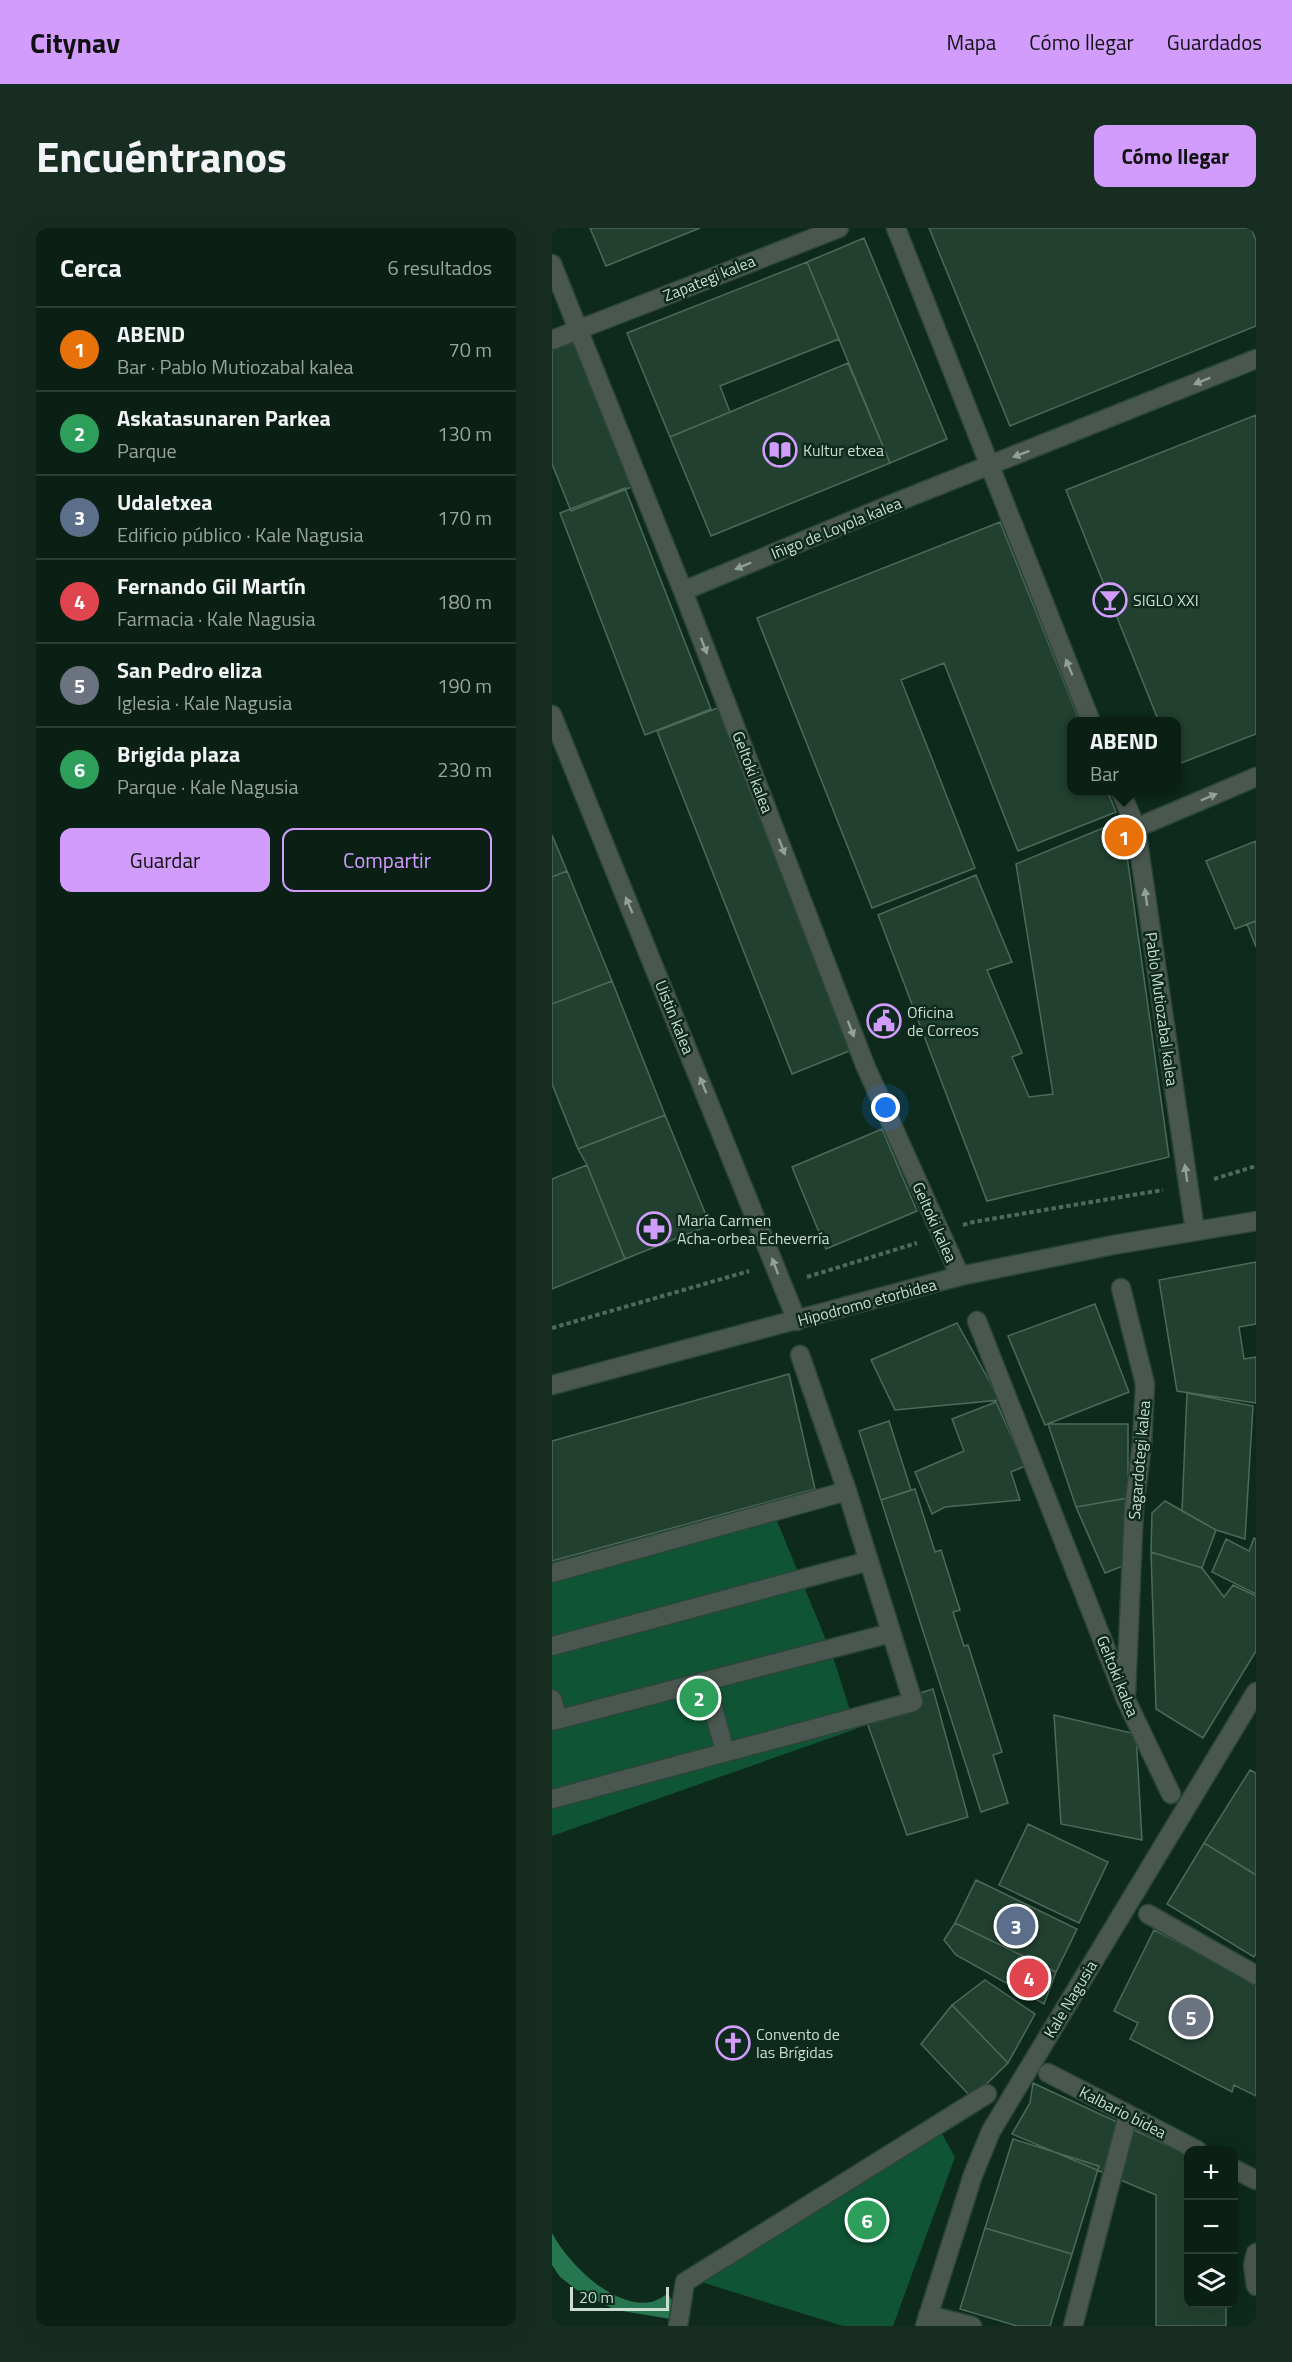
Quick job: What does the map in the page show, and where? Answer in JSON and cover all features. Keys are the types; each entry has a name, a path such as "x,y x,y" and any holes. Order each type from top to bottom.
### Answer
{"street":[{"name":"Zapategi kalea","path":"552,340 839,228"},
{"path":"896,228 1089,717"},
{"name":"Geltoki kalea","path":"552,264 683,591 865,1065 960,1276"},
{"name":"Iñigo de Loyola kalea","path":"683,591 1256,359"},
{"name":"Uistin kalea","path":"552,715 797,1321"},
{"path":"1136,828 1256,777"},
{"name":"Pablo Mutiozabal kalea","path":"1122,795 1136,828 1195,1231"},
{"name":"Hipodromo etorbidea","path":"552,1385 960,1276 1113,1245 1256,1221"},
{"name":"Sagardotegi kalea","path":"1121,1288 1145,1384 1142,1444 1134,1508 1126,1700"},
{"name":"Geltoki kalea","path":"977,1321 1126,1700 1171,1794"},
{"path":"552,1798 912,1702 847,1491 800,1355"},
{"path":"552,1573 847,1491"},
{"path":"552,1646 869,1561"},
{"path":"552,1699 555,1720 891,1633"},
{"path":"706,1681 725,1752"},
{"name":"Kale Nagusia","path":"926,2321 973,2175 991,2131 1256,1692"},
{"path":"1148,1914 1256,1975"},
{"name":"Kalbario bidea","path":"1048,2073 1187,2146"},
{"path":"678,2326 685,2282 987,2094"},
{"path":"1073,2326 1128,2115"},
{"path":"1238,2171 1256,2180"},
{"path":"1256,2253 1253,2265 1256,2286"},
{"path":"926,2321 972,2326"}],"path":[{"path":"802,1278 940,1235 973,1222 1188,1185 1232,1175 1256,1166"},
{"path":"552,1328 739,1274"}],"shaded area":[{"path":"775,1516 833,1657 856,1729 552,1836 552,1578"},
{"path":"942,2134 955,2157 893,2326 843,2326 701,2282"},
{"path":"552,2233 580,2270 607,2291 636,2302 653,2301 668,2294 675,2306 671,2319 616,2310 581,2293 560,2277 552,2265"}],"building":[{"path":"590,228 700,228 606,266"},
{"path":"929,228 1251,228 1256,240 1256,326 1010,426"},
{"path":"864,238 947,439 890,463 807,262"},
{"path":"807,262 839,339 720,386 730,412 670,437 627,333"},
{"path":"575,340 634,486 571,511 552,464 552,349"},
{"name":"Kultur etxea","path":"848,363 890,463 711,536 670,437"},
{"path":"1256,415 1256,734 1181,763 1181,717 1157,717 1066,490"},
{"path":"625,488 711,709 645,735 560,513"},
{"path":"1000,522 1078,717 1067,717 1067,795 1109,795 1116,812 1018,851 944,663 901,680 975,868 872,908 757,618"},
{"path":"720,707 854,1049 792,1074 657,731"},
{"path":"1122,820 1169,1157 987,1201 878,915 976,875 1012,962 987,970 1022,1053 1012,1057 1029,1097 1053,1094 1016,864"},
{"path":"552,835 567,871 552,877"},
{"path":"1256,841 1256,921 1235,929 1206,861"},
{"path":"567,871 612,981 552,1004 552,877"},
{"path":"1256,921 1256,947 1247,924"},
{"path":"612,981 665,1115 578,1149 552,1084 552,1004"},
{"path":"665,1115 710,1225 625,1259 587,1165 578,1149"},
{"path":"882,1129 917,1211 826,1249 792,1167"},
{"path":"587,1165 625,1259 552,1289 552,1179"},
{"path":"1256,1262 1256,1324 1239,1327 1244,1359 1256,1357 1256,1403 1177,1391 1159,1280"},
{"path":"1095,1304 1129,1392 1045,1425 1008,1336"},
{"path":"957,1323 1000,1400 895,1410 871,1360"},
{"path":"789,1374 815,1489 552,1561 552,1441"},
{"path":"1187,1393 1253,1406 1245,1539 1216,1530 1182,1511"},
{"path":"996,1402 1025,1466 1011,1472 1020,1500 945,1507 932,1514 915,1472 964,1451 952,1419"},
{"path":"889,1421 911,1490 881,1500 859,1431"},
{"path":"1048,1424 1128,1424 1128,1498 1076,1507"},
{"path":"915,1489 935,1552 941,1550 960,1610 953,1612 964,1646 968,1645 1002,1752 993,1755 1008,1803 981,1812 881,1500"},
{"path":"1128,1498 1128,1564 1105,1573 1076,1507"},
{"path":"1165,1501 1216,1530 1202,1568 1151,1552 1152,1513"},
{"path":"1254,1538 1256,1539 1256,1594 1212,1572 1226,1539 1249,1551"},
{"path":"1151,1552 1202,1568 1224,1597 1233,1585 1256,1596 1256,1651 1203,1738 1156,1709"},
{"path":"933,1689 968,1817 907,1835 863,1711"},
{"path":"1054,1715 1136,1734 1142,1840 1061,1824"},
{"path":"1250,1770 1256,1773 1256,1875 1204,1843"},
{"path":"1028,1824 1108,1862 1079,1923 999,1885"},
{"path":"1204,1843 1256,1875 1256,1953 1254,1957 1167,1904"},
{"path":"976,1880 1077,1929 1056,1972 955,1923"},
{"path":"955,1923 1056,1972 1044,2004 956,1955 944,1940"},
{"path":"1154,1930 1256,1982 1256,2096 1234,2085 1232,2092 1130,2039 1138,2023 1114,2011"},
{"path":"985,1980 1035,2014 1008,2063 952,2005"},
{"path":"952,2005 1008,2063 972,2098 921,2044"},
{"path":"1033,2083 1184,2153 1184,2308 1226,2308 1226,2326 1156,2326 1156,2195 1012,2134 1030,2103"},
{"path":"1013,2139 1099,2166 1072,2254 985,2228"},
{"path":"985,2228 1072,2254 1050,2326 1017,2326 960,2309"}],"place":[{"name":"Kultur etxea","path":"780,450"},
{"name":"SIGLO XXI","path":"1110,600"},
{"name":"ABEND","path":"1124,837"},
{"name":"Oficina de Correos","path":"884,1021"},
{"name":"María Carmen Acha-orbea Echeverría","path":"654,1229"},
{"name":"Askatasunaren Parkea","path":"699,1698"},
{"name":"Udaletxea","path":"1016,1926"},
{"name":"Fernando Gil Martín","path":"1029,1978"},
{"name":"San Pedro eliza","path":"1191,2017"},
{"name":"Convento de las Brígidas","path":"733,2043"},
{"name":"Brigida plaza","path":"867,2220"}]}
